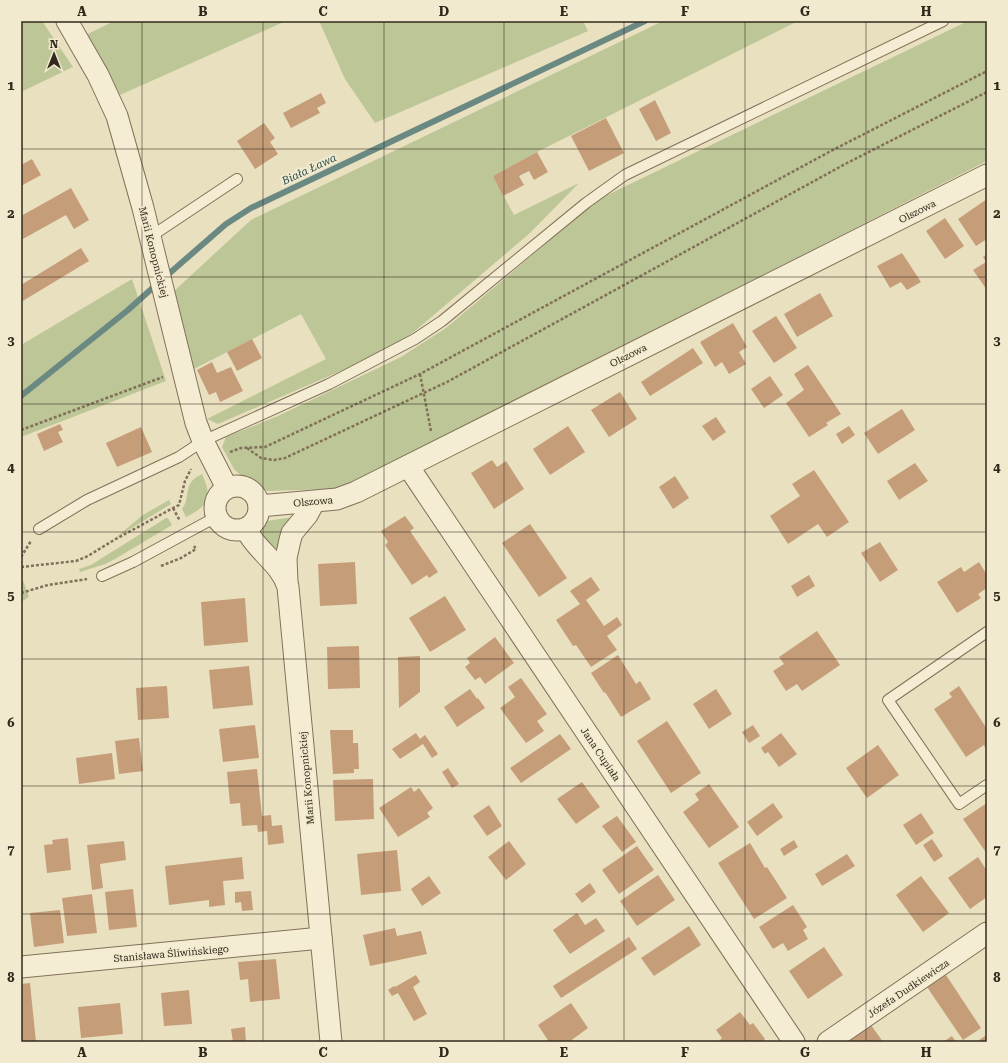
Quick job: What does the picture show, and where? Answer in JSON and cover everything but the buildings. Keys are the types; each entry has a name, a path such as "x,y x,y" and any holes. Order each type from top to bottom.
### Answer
{"street":[{"name":"Marii Konopnickiej","path":"67,21 98,75 113,105 124,137 166,299 191,405 203,441 227,488"},
{"name":"Olszowa","path":"259,506 337,499 356,492 987,175"},
{"name":"Jana Cupiała","path":"408,466 794,1042"},
{"path":"234,486 241,486 254,493 258,499 259,506 259,513 252,525 246,529 232,530 226,527 216,517 214,509 216,500 220,493 227,488 234,486"},
{"path":"287,582 286,558 288,545 292,534 307,515 314,502"},
{"name":"Marii Konopnickiej","path":"246,529 250,537 281,572 287,582 290,595 331,1042"},
{"name":"Józefa Dudkiewicza","path":"828,1042 987,933"},
{"name":"Stanisława Śliwińskiego","path":"21,967 321,938"}],"lane":[{"path":"39,529 86,500 179,457 203,441 330,384 414,339 442,321 586,203 625,175 943,21"},
{"path":"150,237 236,179"},
{"path":"102,576 133,562 216,517"},
{"path":"987,632 888,700 959,804 987,785"}],"path":[{"path":"225,454 244,447 265,447 420,374 829,152 987,71"},
{"path":"244,447 261,458 274,460 285,458 447,382 847,164 987,92"},
{"path":"21,430 170,374"},
{"path":"420,374 435,452"},
{"path":"21,567 76,561 88,556 106,544 180,505 185,482 190,470"},
{"path":"173,508 180,520"},
{"path":"182,558 196,549"},
{"path":"21,593 48,585 102,576"}],"green space":[{"path":"21,21 42,21 73,67 21,92"},
{"path":"114,21 286,21 120,95 86,35"},
{"path":"319,21 583,21 588,31 375,123 345,79"},
{"path":"663,21 798,21 537,152 493,176 514,215 579,183 530,233 415,331 394,346 371,358 218,424 207,419 326,359 301,314 194,369 173,292 251,220"},
{"path":"968,21 987,21 987,161 352,484 332,489 267,491 234,469 222,447 226,437 278,416 401,357 446,328 599,199"},
{"path":"132,279 166,381 21,437 21,345"},
{"path":"202,474 207,489 207,500 200,509 186,517 182,509 185,504 189,486 191,482"},
{"path":"169,500 171,504 114,539 143,515"},
{"path":"293,517 278,553 265,538 263,534 264,526 267,521"},
{"path":"168,518 172,525 115,559 105,564 80,572 79,569 91,565"},
{"path":"21,575 29,597 21,602"}],"waterway":[{"name":"Biała Ława","path":"164,278 226,224 251,208 645,21"},
{"name":"Biała Ława","path":"21,396 128,310 157,284"}]}
